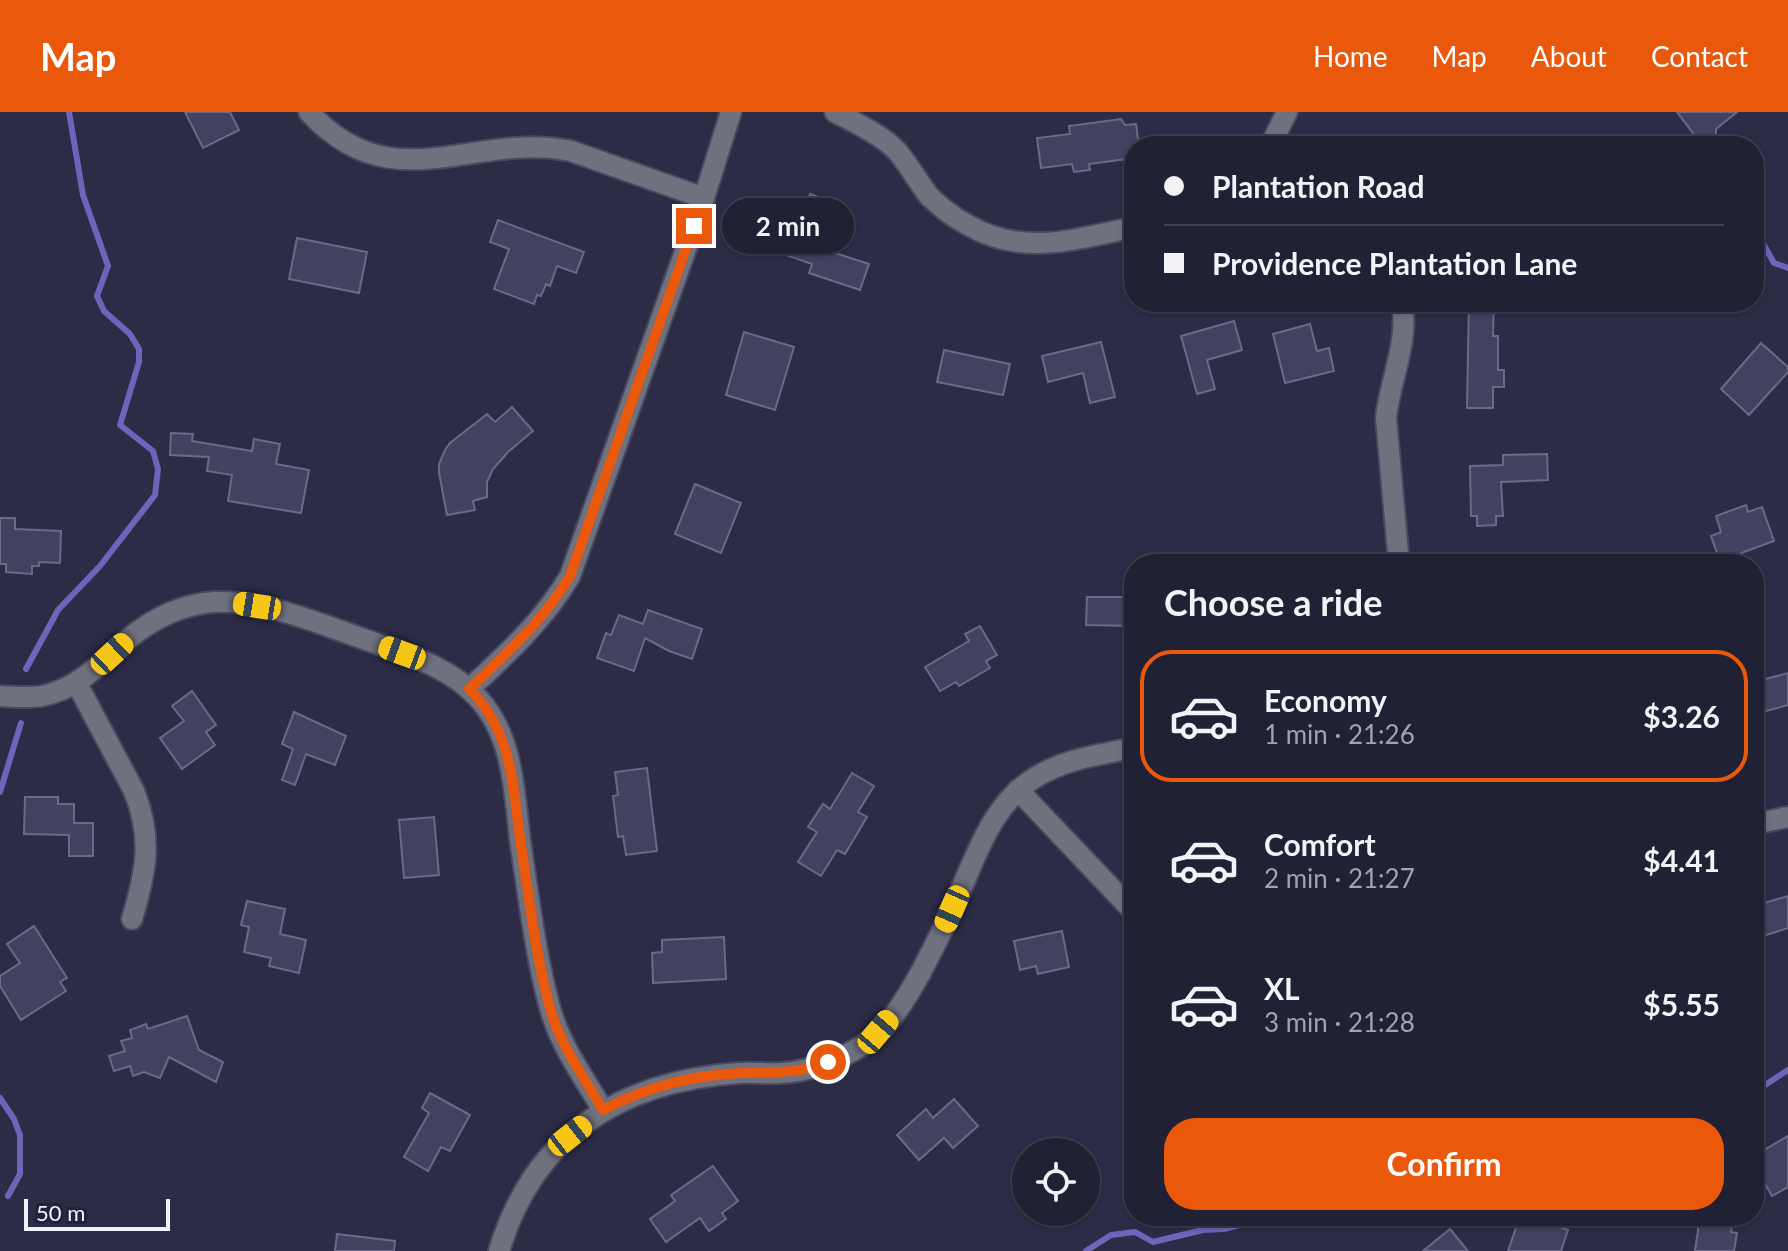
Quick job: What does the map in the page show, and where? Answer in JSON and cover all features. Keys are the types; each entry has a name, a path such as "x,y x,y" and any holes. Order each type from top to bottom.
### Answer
{"street":[{"path":"309,112 326,129 374,156 407,160 516,147 554,148 571,151 704,198"},
{"path":"469,689 544,615 570,576 704,198 731,112"},
{"path":"835,112 867,129 896,150 940,207 985,236 1017,243 1055,243 1124,229"},
{"path":"1275,136 1287,112"},
{"path":"1398,554 1386,418 1399,362 1403,312"},
{"path":"0,696 43,696 57,692 97,668 159,618 195,604 233,602 269,609 323,625 447,672 481,700 502,737 510,760 522,850 551,1012 567,1049 603,1110"},
{"path":"76,682 134,791 145,826 144,878 132,919"},
{"path":"499,1251 520,1199 542,1165 570,1136 603,1110 660,1086 684,1080 812,1068 866,1043 912,989 997,812 1037,776 1065,763 1124,750"},
{"path":"1018,790 1124,901"},
{"path":"1764,822 1788,817"}],"building":[{"path":"185,112 230,112 239,130 203,148"},
{"path":"1677,112 1737,112 1716,129 1716,136 1695,136"},
{"path":"1121,119 1125,125 1136,124 1138,136 1124,136 1124,159 1089,164 1090,170 1074,172 1072,164 1041,168 1037,138 1070,134 1069,126"},
{"path":"810,194 847,207 832,252 869,264 860,290 809,273 812,264 786,255 790,244 783,241 796,202 806,205"},
{"path":"498,220 584,252 576,273 557,266 550,286 546,284 534,304 494,289 509,249 490,242"},
{"path":"297,238 367,252 359,293 289,279"},
{"path":"1469,312 1494,312 1493,336 1498,336 1498,370 1504,370 1504,387 1493,387 1493,408 1467,408"},
{"path":"1234,321 1242,350 1207,360 1215,389 1197,394 1181,336"},
{"path":"1310,324 1317,351 1329,348 1334,371 1285,383 1273,334"},
{"path":"744,332 794,347 775,410 726,395"},
{"path":"1101,342 1115,397 1090,403 1083,373 1048,382 1042,356"},
{"path":"1761,343 1788,367 1788,372 1749,415 1721,389"},
{"path":"944,350 1010,364 1003,395 937,382"},
{"path":"512,407 533,431 493,469 487,482 487,497 473,501 475,510 447,515 439,473 445,450 487,414 495,422"},
{"path":"171,433 193,434 192,441 252,451 254,439 280,444 276,464 309,470 301,513 228,501 232,475 207,471 209,457 170,455"},
{"path":"1547,454 1548,480 1501,482 1503,516 1496,516 1496,525 1477,526 1477,516 1471,516 1470,466 1503,465 1503,455"},
{"path":"695,484 741,503 721,553 675,534"},
{"path":"1746,505 1748,512 1762,507 1774,541 1739,554 1717,554 1711,536 1721,532 1716,516"},
{"path":"0,518 15,518 15,529 61,531 60,563 39,562 39,566 32,566 32,574 6,572 6,564 0,564"},
{"path":"1087,597 1124,597 1124,626 1086,625"},
{"path":"648,610 702,629 692,659 645,638 634,671 597,658 606,633 611,635 619,615 643,624"},
{"path":"980,626 997,655 986,661 990,668 959,686 956,682 940,691 925,667 969,641 965,634"},
{"path":"1788,673 1788,705 1766,711 1764,679"},
{"path":"192,691 216,725 206,732 215,745 182,769 160,738 184,721 172,706"},
{"path":"294,712 346,736 335,765 306,754 295,785 282,780 293,749 282,744"},
{"path":"647,768 657,851 626,855 623,836 618,837 613,796 618,795 615,772"},
{"path":"852,773 874,786 858,812 867,817 845,854 837,850 821,876 798,862 817,832 808,827 823,804 830,809"},
{"path":"25,797 58,797 58,804 74,804 74,823 93,823 93,856 69,856 69,835 24,834"},
{"path":"434,817 439,875 404,878 399,820"},
{"path":"1788,896 1788,928 1764,936 1764,903"},
{"path":"247,901 285,909 280,934 306,940 299,973 269,966 271,958 244,952 249,927 241,925"},
{"path":"34,926 67,978 60,982 66,991 21,1020 0,986 0,976 20,963 7,944"},
{"path":"1062,931 1069,967 1038,974 1036,966 1020,970 1014,941"},
{"path":"724,937 726,979 653,983 652,953 662,952 662,940"},
{"path":"187,1016 199,1050 223,1062 216,1082 169,1057 160,1078 144,1072 133,1076 130,1066 114,1071 109,1056 125,1051 121,1041 132,1038 130,1030 146,1024 148,1029"},
{"path":"430,1093 470,1115 450,1151 441,1147 428,1171 404,1157 429,1113 422,1108"},
{"path":"954,1099 978,1126 953,1148 944,1138 919,1160 897,1135 926,1109 933,1118"},
{"path":"1788,1136 1788,1187 1772,1196 1764,1182 1764,1150"},
{"path":"713,1166 738,1201 722,1213 726,1219 709,1231 700,1218 666,1242 650,1219 675,1201 671,1195"},
{"path":"1517,1226 1556,1226 1568,1230 1561,1251 1508,1251"},
{"path":"1699,1226 1732,1226 1731,1232 1737,1233 1734,1251 1695,1251"},
{"path":"1450,1229 1468,1251 1423,1251"},
{"path":"337,1234 395,1241 394,1251 335,1251"}],"waterway":[{"path":"26,669 58,610 100,566 155,495 158,469 153,451 120,425 139,362 139,349 130,334 104,311 97,296 108,266 83,195 69,112"},
{"path":"1764,245 1774,263 1788,268"},
{"path":"0,792 21,723"},
{"path":"1764,1085 1788,1070"},
{"path":"0,1098 20,1135 20,1174 8,1196"},
{"path":"1086,1251 1111,1235 1135,1232 1153,1242 1236,1226"}],"route":[{"path":"694,226 570,576 544,615 469,689 493,718 510,760 522,850 551,1012 567,1049 603,1110 660,1086 684,1080 739,1073 784,1073 828,1062"}]}
